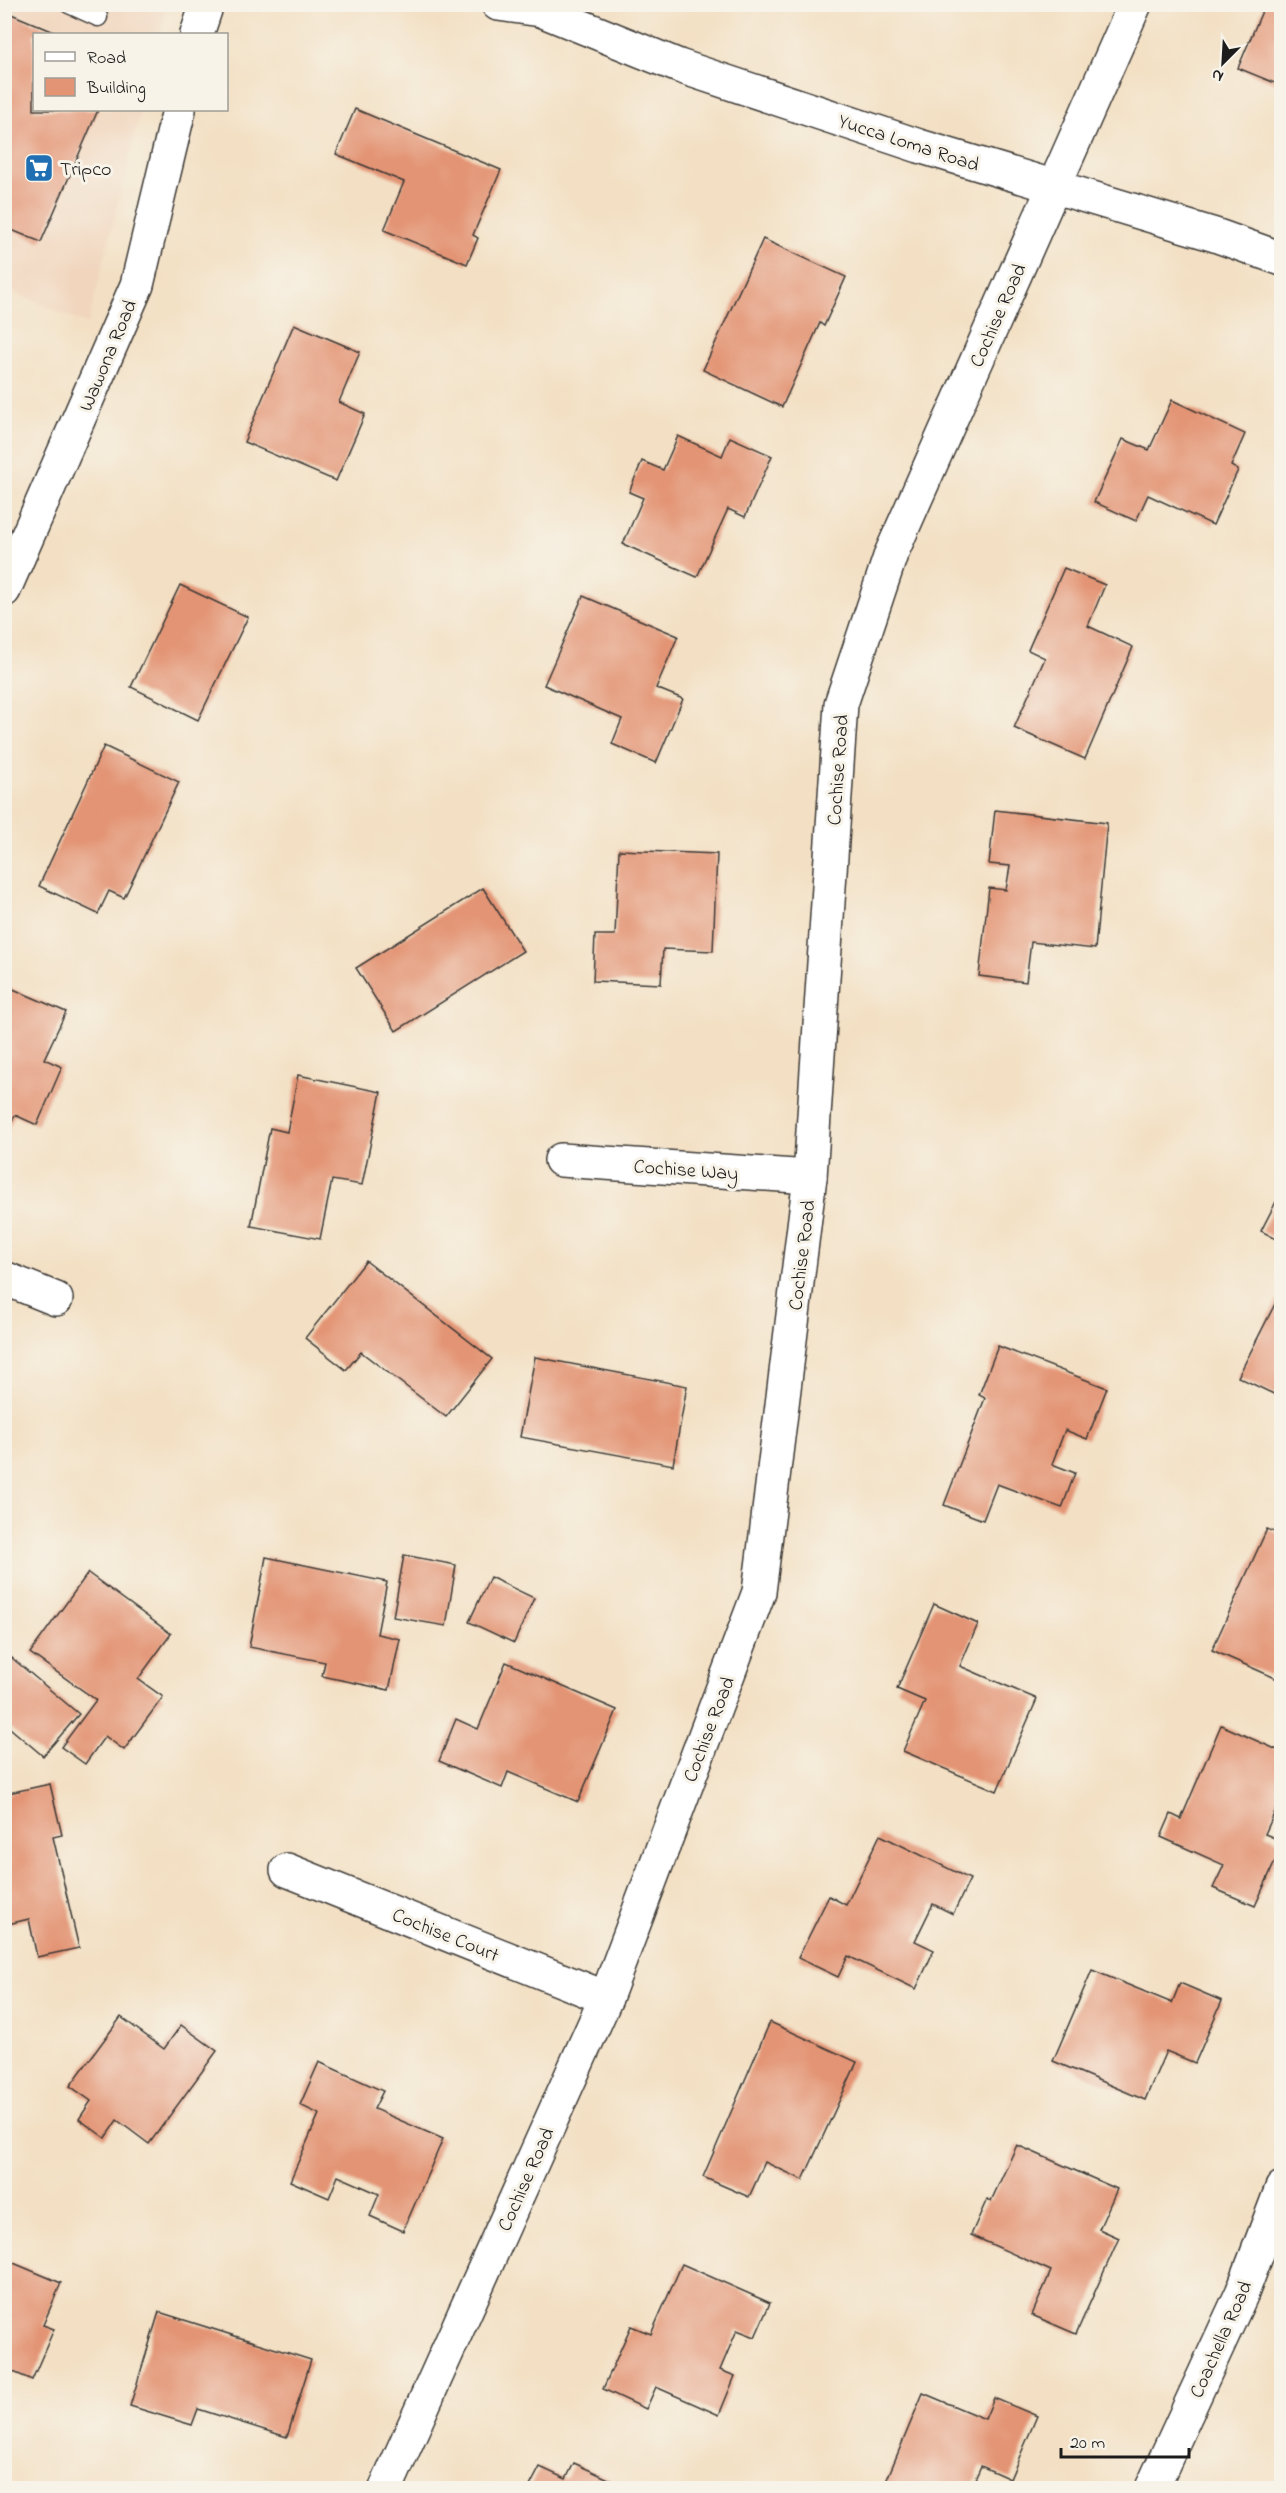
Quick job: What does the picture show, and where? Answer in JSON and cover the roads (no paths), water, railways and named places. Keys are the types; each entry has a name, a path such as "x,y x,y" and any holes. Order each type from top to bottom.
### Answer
{"street":[{"path":"197,33 207,4"},
{"name":"Yucca Loma Road","path":"498,4 540,6 679,66 1052,188 1215,235 1281,258"},
{"name":"Cochise Road","path":"386,2488 606,1998 759,1592 810,1177 841,704 891,554 1135,4"},
{"name":"Wawona Road","path":"4,590 137,285 179,111"},
{"name":"Cochise Way","path":"561,1161 810,1177"},
{"path":"4,1278 56,1299"},
{"name":"Cochise Court","path":"287,1870 606,1998"},
{"name":"Coachella Road","path":"1152,2488 1242,2293 1281,2188"}],"lane":[{"path":"69,4 98,16"}],"place":[{"name":"Tripco","path":"39,168"}]}
